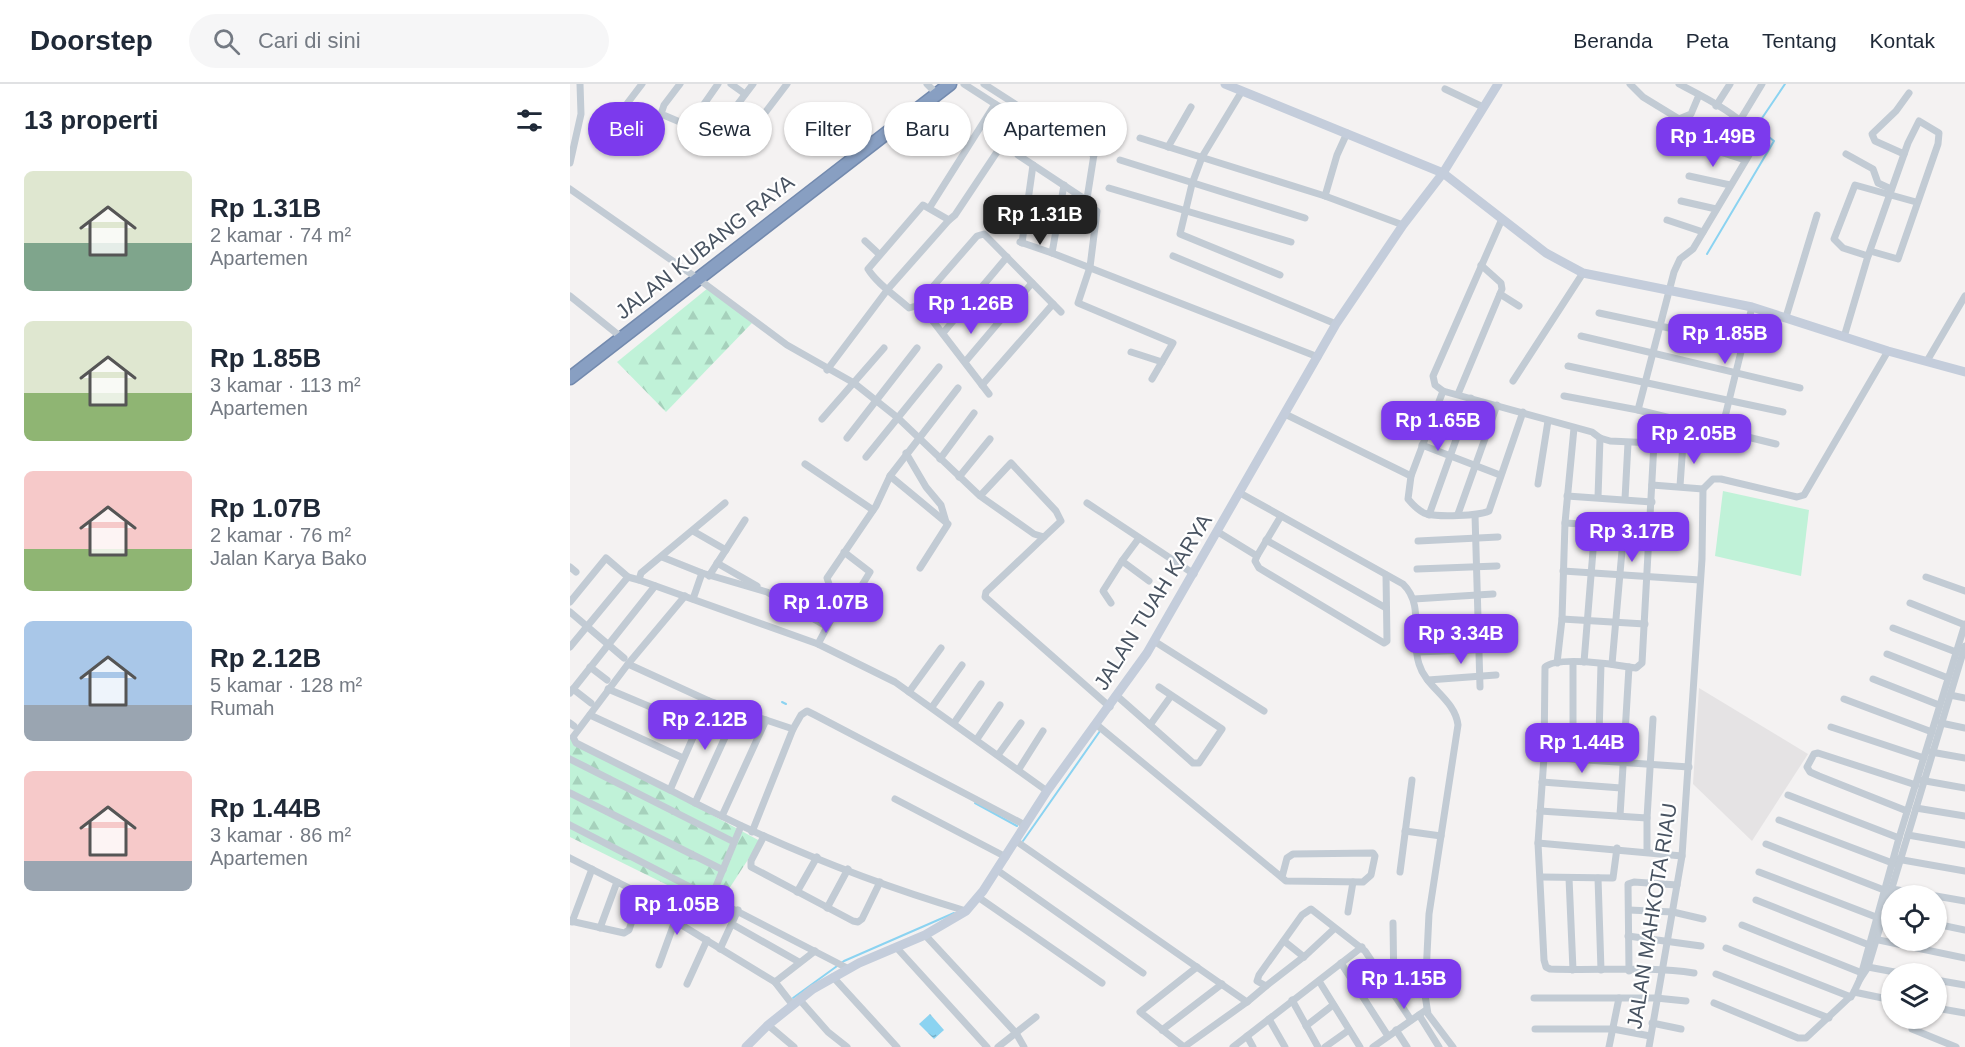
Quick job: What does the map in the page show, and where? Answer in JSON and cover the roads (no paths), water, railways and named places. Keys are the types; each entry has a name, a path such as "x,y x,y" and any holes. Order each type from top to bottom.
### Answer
{"highway":[{"name":"JALAN KUBANG RAYA","path":"570,378 950,84"}],"main road":[{"path":"1225,84 1443,172 1546,253 1583,273 1752,307 1888,351 1965,372"},
{"name":"JALAN TUAH KARYA","path":"746,1047 796,1002 833,977 925,935 966,911 978,897 1047,791 1110,707 1154,641 1336,324 1403,225 1443,172 1498,84"}],"street":[{"path":"570,163 581,114 580,84"},
{"path":"628,102 636,88 642,84"},
{"path":"677,122 661,114 664,105 680,84"},
{"path":"705,102 718,84"},
{"path":"731,84 745,94"},
{"path":"739,102 753,84"},
{"path":"772,104 787,84"},
{"path":"927,84 937,94"},
{"path":"964,84 992,102"},
{"path":"984,84 1012,102"},
{"path":"1630,84 1643,97 1679,119 1685,119 1691,114 1699,95"},
{"path":"1638,410 1658,325 1678,262 1690,253 1757,140 1752,131 1699,95 1693,87 1679,84"},
{"path":"1716,106 1730,84"},
{"path":"1739,122 1762,84"},
{"path":"1445,89 1484,107"},
{"path":"1242,91 1202,157 1192,184 1180,234 1280,275"},
{"path":"1904,154 1875,141 1872,134 1896,111 1909,93"},
{"path":"1168,147 1191,107"},
{"path":"1844,337 1869,253 1890,192 1919,121 1939,132 1938,144 1916,202 1898,260 1869,253 1843,248 1837,244 1835,235 1855,185 1890,192 1916,202"},
{"path":"930,207 983,123"},
{"path":"1325,196 1337,155 1347,133"},
{"path":"1140,138 1325,196 1403,225"},
{"path":"1708,148 1745,160"},
{"path":"1846,154 1873,169 1878,183 1890,192"},
{"path":"827,370 888,289 955,215 994,156"},
{"path":"1020,156 1086,200"},
{"path":"1094,156 1086,205 1097,211 1090,267 1078,303 1173,343 1152,379"},
{"path":"1120,160 1305,218"},
{"path":"1033,165 1021,243 1090,267 1318,357"},
{"path":"1689,176 1730,185"},
{"path":"1052,253 1064,185"},
{"path":"1109,188 1187,209 1291,242"},
{"path":"570,189 697,278 787,345 827,370 854,383 898,418 980,496 1034,534 1044,537"},
{"path":"1681,201 1716,209"},
{"path":"949,220 923,205 868,269 909,308 919,303 980,234 986,235 1060,312"},
{"path":"1786,317 1816,216"},
{"path":"1502,219 1433,376 1435,385 1443,391 1592,432 1600,438 1628,443 1654,444 1642,663 1636,668 1584,662 1557,663 1545,667 1544,757 1538,843 1542,877 1546,967 1573,970 1662,968 1694,973"},
{"path":"1667,220 1703,232"},
{"path":"865,241 879,255"},
{"path":"1173,256 1336,324"},
{"path":"943,333 1007,257"},
{"path":"1458,394 1500,294 1501,283 1481,265"},
{"path":"1513,381 1583,273"},
{"path":"965,362 1032,282"},
{"path":"1500,294 1519,306"},
{"path":"570,296 621,337"},
{"path":"1927,361 1965,296"},
{"path":"919,303 989,394"},
{"path":"982,385 1053,304"},
{"path":"1722,429 1752,307"},
{"path":"1599,313 1711,337"},
{"path":"1581,336 1800,387"},
{"path":"822,418 884,348"},
{"path":"847,438 917,348"},
{"path":"1652,485 1703,489 1713,479 1721,479 1797,497 1804,495 1888,351"},
{"path":"1131,352 1162,362"},
{"path":"1568,366 1784,412"},
{"path":"866,457 939,367"},
{"path":"844,552 870,572 856,595 848,600 827,581 844,552 873,510 890,476 958,388"},
{"path":"1443,391 1411,476 1408,499 1416,508 1429,515 1475,515 1490,511 1500,475 1523,412"},
{"path":"1564,396 1722,429 1776,444"},
{"path":"1429,515 1471,398"},
{"path":"1458,514 1497,405"},
{"path":"939,459 974,413"},
{"path":"1285,414 1411,476"},
{"path":"1538,484 1548,421"},
{"path":"1557,663 1562,619 1564,523 1574,428"},
{"path":"1598,497 1600,438"},
{"path":"959,477 990,439"},
{"path":"1625,499 1628,443"},
{"path":"1680,486 1683,443"},
{"path":"1422,445 1500,475"},
{"path":"906,453 926,487 941,505 947,528 920,568"},
{"path":"805,464 873,510"},
{"path":"980,496 1011,464 1061,518 1061,521 986,592 985,597 1110,707"},
{"path":"890,476 946,522"},
{"name":"JALAN MAHKOTA RIAU","path":"1649,1047 1682,856 1700,580 1703,489"},
{"path":"1240,493 1403,584 1414,598 1418,662 1428,680 1457,714 1458,725 1429,914 1423,1012 1439,1047"},
{"path":"1567,496 1652,502"},
{"path":"639,579 641,573 725,503"},
{"path":"1087,503 1194,574"},
{"path":"1475,515 1480,687"},
{"path":"1281,516 1257,556 1255,561 1258,568 1384,644 1387,641 1386,575"},
{"path":"693,599 706,574 717,563 745,520"},
{"path":"1564,523 1651,528"},
{"path":"1584,662 1595,526"},
{"path":"1612,664 1624,528"},
{"path":"693,531 726,550"},
{"path":"1218,532 1257,556"},
{"path":"1418,541 1498,537"},
{"path":"1111,603 1104,591 1139,538"},
{"path":"1266,540 1386,608"},
{"path":"662,556 706,574 767,592"},
{"path":"570,602 606,558 628,577 818,644 896,682 1047,791"},
{"path":"1122,561 1149,581"},
{"path":"717,563 826,626"},
{"path":"1417,569 1497,566"},
{"path":"1563,571 1700,580"},
{"path":"570,647 628,577"},
{"path":"1926,577 1965,591"},
{"path":"591,704 572,691 655,586"},
{"path":"1414,598 1493,594"},
{"path":"685,596 626,661 573,737 574,742 752,831 880,882 966,911"},
{"path":"818,644 843,597"},
{"path":"1910,603 1965,624 1932,732 1928,753"},
{"path":"570,612 626,661 710,701 793,729"},
{"path":"1562,619 1645,624"},
{"path":"1415,626 1478,620 1492,622"},
{"path":"1893,628 1956,652"},
{"path":"1154,641 1264,711"},
{"path":"1896,862 1899,838 1907,811 1962,668 1965,646"},
{"path":"909,692 941,648"},
{"path":"1417,652 1497,649"},
{"path":"1887,654 1948,678"},
{"path":"1573,663 1573,732"},
{"path":"1599,736 1601,664"},
{"path":"932,707 962,665"},
{"path":"591,667 607,680"},
{"path":"1620,816 1629,667"},
{"path":"1428,680 1496,675"},
{"path":"1873,679 1940,705"},
{"path":"954,723 981,684"},
{"path":"1117,696 1193,763 1202,761 1221,729 1159,687"},
{"path":"608,689 698,727"},
{"path":"1950,695 1965,698"},
{"path":"1150,725 1172,696"},
{"path":"1844,699 1932,732"},
{"path":"670,790 710,701"},
{"path":"977,739 1000,705"},
{"path":"695,803 738,709"},
{"path":"752,831 793,729 801,715 807,711 1025,825"},
{"path":"590,715 683,758"},
{"path":"1647,851 1653,719"},
{"path":"722,816 766,720"},
{"path":"999,755 1021,723"},
{"path":"1941,723 1965,728"},
{"path":"1097,725 1282,877 1291,882 1367,880 1374,864 1373,853 1293,854 1287,858 1282,877"},
{"path":"1832,727 1928,753 1965,758"},
{"path":"1543,730 1626,738"},
{"path":"1019,769 1043,731"},
{"path":"1907,811 1810,772 1807,766 1814,754 1818,753 1919,782 1965,788"},
{"path":"1544,757 1689,767"},
{"path":"570,759 734,842"},
{"path":"1400,872 1412,780"},
{"path":"1542,782 1621,788"},
{"path":"1889,885 1896,862 1908,836 1916,808 1919,782"},
{"path":"570,793 723,870"},
{"path":"1788,795 1899,838"},
{"path":"895,799 1006,857"},
{"path":"1916,808 1965,816"},
{"path":"1540,811 1647,818"},
{"path":"1779,820 1896,862 1965,871"},
{"path":"570,825 712,896 849,969"},
{"path":"712,896 741,826"},
{"path":"1405,831 1442,836"},
{"path":"764,836 750,866 827,908 858,922 880,882"},
{"path":"1908,836 1965,845"},
{"path":"1016,841 1246,1002"},
{"path":"1538,843 1617,848 1682,856"},
{"path":"1766,844 1881,886"},
{"path":"1542,877 1615,876 1617,848"},
{"path":"797,892 817,857"},
{"path":"570,858 641,894 675,921 775,982 847,1047"},
{"path":"592,869 571,922 624,933 632,921 641,894"},
{"path":"827,908 848,869"},
{"path":"997,870 1143,974"},
{"path":"1759,872 1876,917"},
{"path":"1569,878 1573,970"},
{"path":"1598,878 1600,970"},
{"path":"600,928 617,882"},
{"path":"1348,912 1353,882"},
{"path":"1629,970 1628,884 1630,882 1677,885"},
{"path":"978,897 1102,983"},
{"path":"1947,898 1965,901"},
{"path":"1756,900 1872,941 1965,958"},
{"path":"632,921 652,904"},
{"path":"1714,1003 1798,1038 1806,1038 1853,994 1863,973 1876,917 1881,905"},
{"path":"1266,986 1257,981 1258,977 1307,909 1314,911 1362,947 1411,1020"},
{"path":"720,950 738,910"},
{"path":"1629,910 1673,912 1703,919"},
{"path":"659,965 675,921"},
{"path":"1392,923 1394,993"},
{"path":"732,924 799,962"},
{"path":"1742,925 1863,973 1881,973"},
{"path":"1872,941 1881,926"},
{"path":"1947,926 1965,930"},
{"path":"1197,967 1140,1012 1186,1047 1304,957 1335,928"},
{"path":"925,935 1016,1033 1024,1047"},
{"path":"1628,936 1701,946"},
{"path":"687,984 707,940"},
{"path":"1284,940 1304,957"},
{"path":"896,947 987,1047"},
{"path":"1233,1047 1362,947"},
{"path":"1726,948 1853,994 1881,998"},
{"path":"775,982 815,951"},
{"path":"1341,963 1388,1036"},
{"path":"1716,974 1829,1018"},
{"path":"833,977 897,1047"},
{"path":"1319,981 1360,1047"},
{"path":"1947,982 1965,985"},
{"path":"1162,1029 1222,984"},
{"path":"1534,998 1656,998 1686,1001"},
{"path":"1609,1047 1618,998"},
{"path":"1292,1000 1318,1047"},
{"path":"1306,1026 1334,1005"},
{"path":"1947,1010 1965,1013"},
{"path":"1373,1047 1423,1012"},
{"path":"1423,1012 1453,1047"},
{"path":"998,1047 1036,1017"},
{"path":"1269,1019 1285,1047"},
{"path":"1652,1023 1681,1029"},
{"path":"768,1025 794,1047"},
{"path":"1535,1029 1613,1029 1650,1036"},
{"path":"1912,1029 1956,1047"},
{"path":"1325,1047 1349,1030"},
{"path":"1396,1030 1407,1047"},
{"path":"1247,1036 1253,1047"}],"water":[{"path":"930,1014 944,1030 934,1039 919,1024"}],"waterway":[{"path":"1707,254 1774,141 1756,127 1785,84"},
{"path":"782,702 786,704"},
{"path":"1023,841 1100,731"},
{"path":"975,803 1017,826"},
{"path":"793,998 844,961 954,913"}]}
